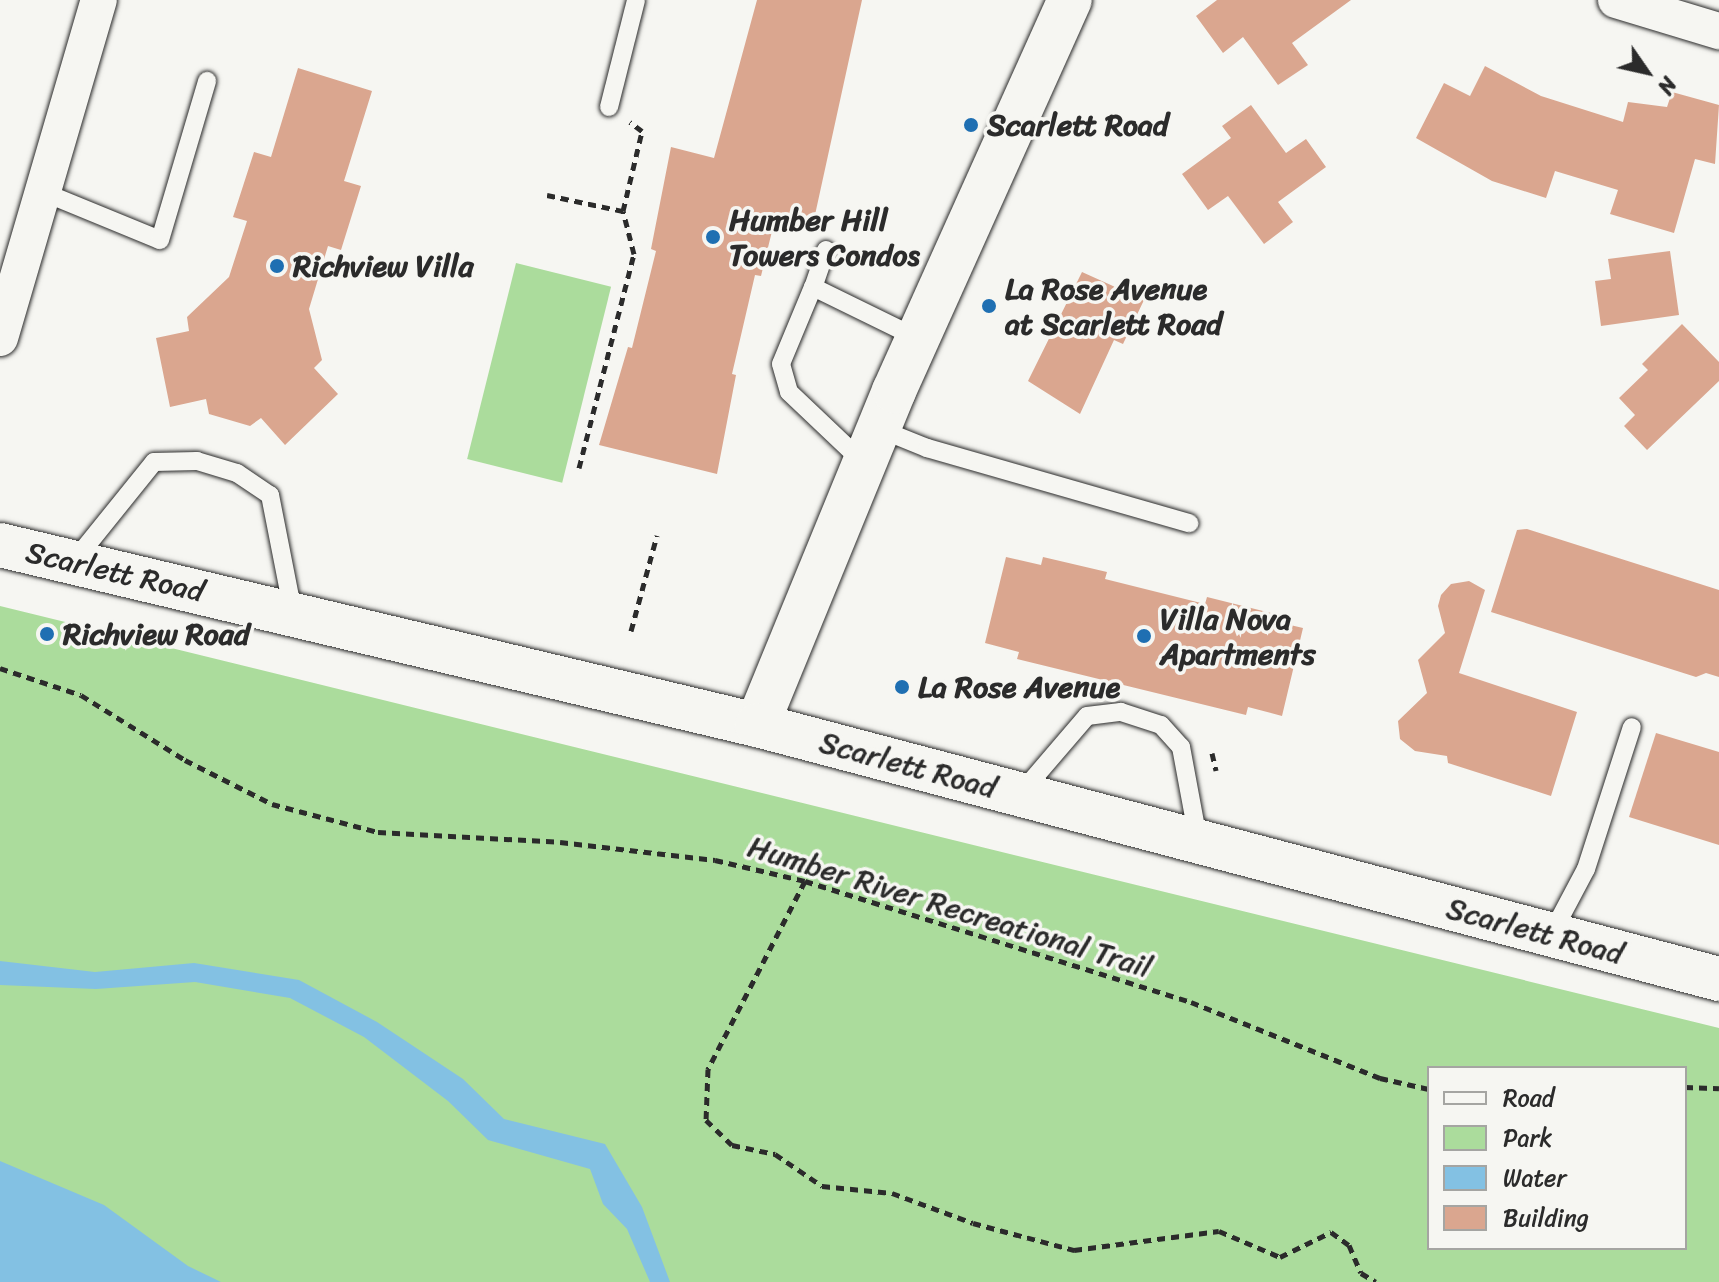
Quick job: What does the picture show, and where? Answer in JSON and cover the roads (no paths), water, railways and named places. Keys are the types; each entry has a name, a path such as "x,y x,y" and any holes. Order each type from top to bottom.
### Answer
{"main road":[{"path":"757,725 917,338 1070,0"},
{"name":"Scarlett Road","path":"0,545 757,725 1719,979"}],"street":[{"path":"0,338 99,0"},
{"path":"1616,0 1719,31"}],"lane":[{"path":"609,107 636,0"},
{"path":"43,192 160,240 207,81"},
{"path":"826,250 781,364 789,392 873,447 927,448 1189,523"},
{"path":"813,287 917,338"},
{"path":"74,562 154,462 197,461 237,473 270,495 293,615"},
{"path":"1020,794 1087,716 1121,712 1161,725 1181,747 1199,842"},
{"path":"1551,935 1586,869 1632,727"}],"water":[{"path":"0,961 95,972 194,963 299,980 377,1022 463,1079 504,1119 605,1144 642,1207 670,1282 650,1282 627,1229 603,1204 590,1169 488,1140 448,1101 364,1037 290,998 195,982 96,989 0,985"},
{"path":"0,1161 104,1205 188,1266 221,1282 0,1282"}],"place":[{"name":"Scarlett Road","path":"971,125"},
{"name":"Humber Hill Towers Condos","path":"713,237"},
{"name":"Richview Villa","path":"277,266"},
{"name":"La Rose Avenue at Scarlett Road","path":"989,306"},
{"name":"Richview Road","path":"47,634"},
{"name":"Villa Nova Apartments","path":"1144,636"},
{"name":"La Rose Avenue","path":"902,687"}]}
